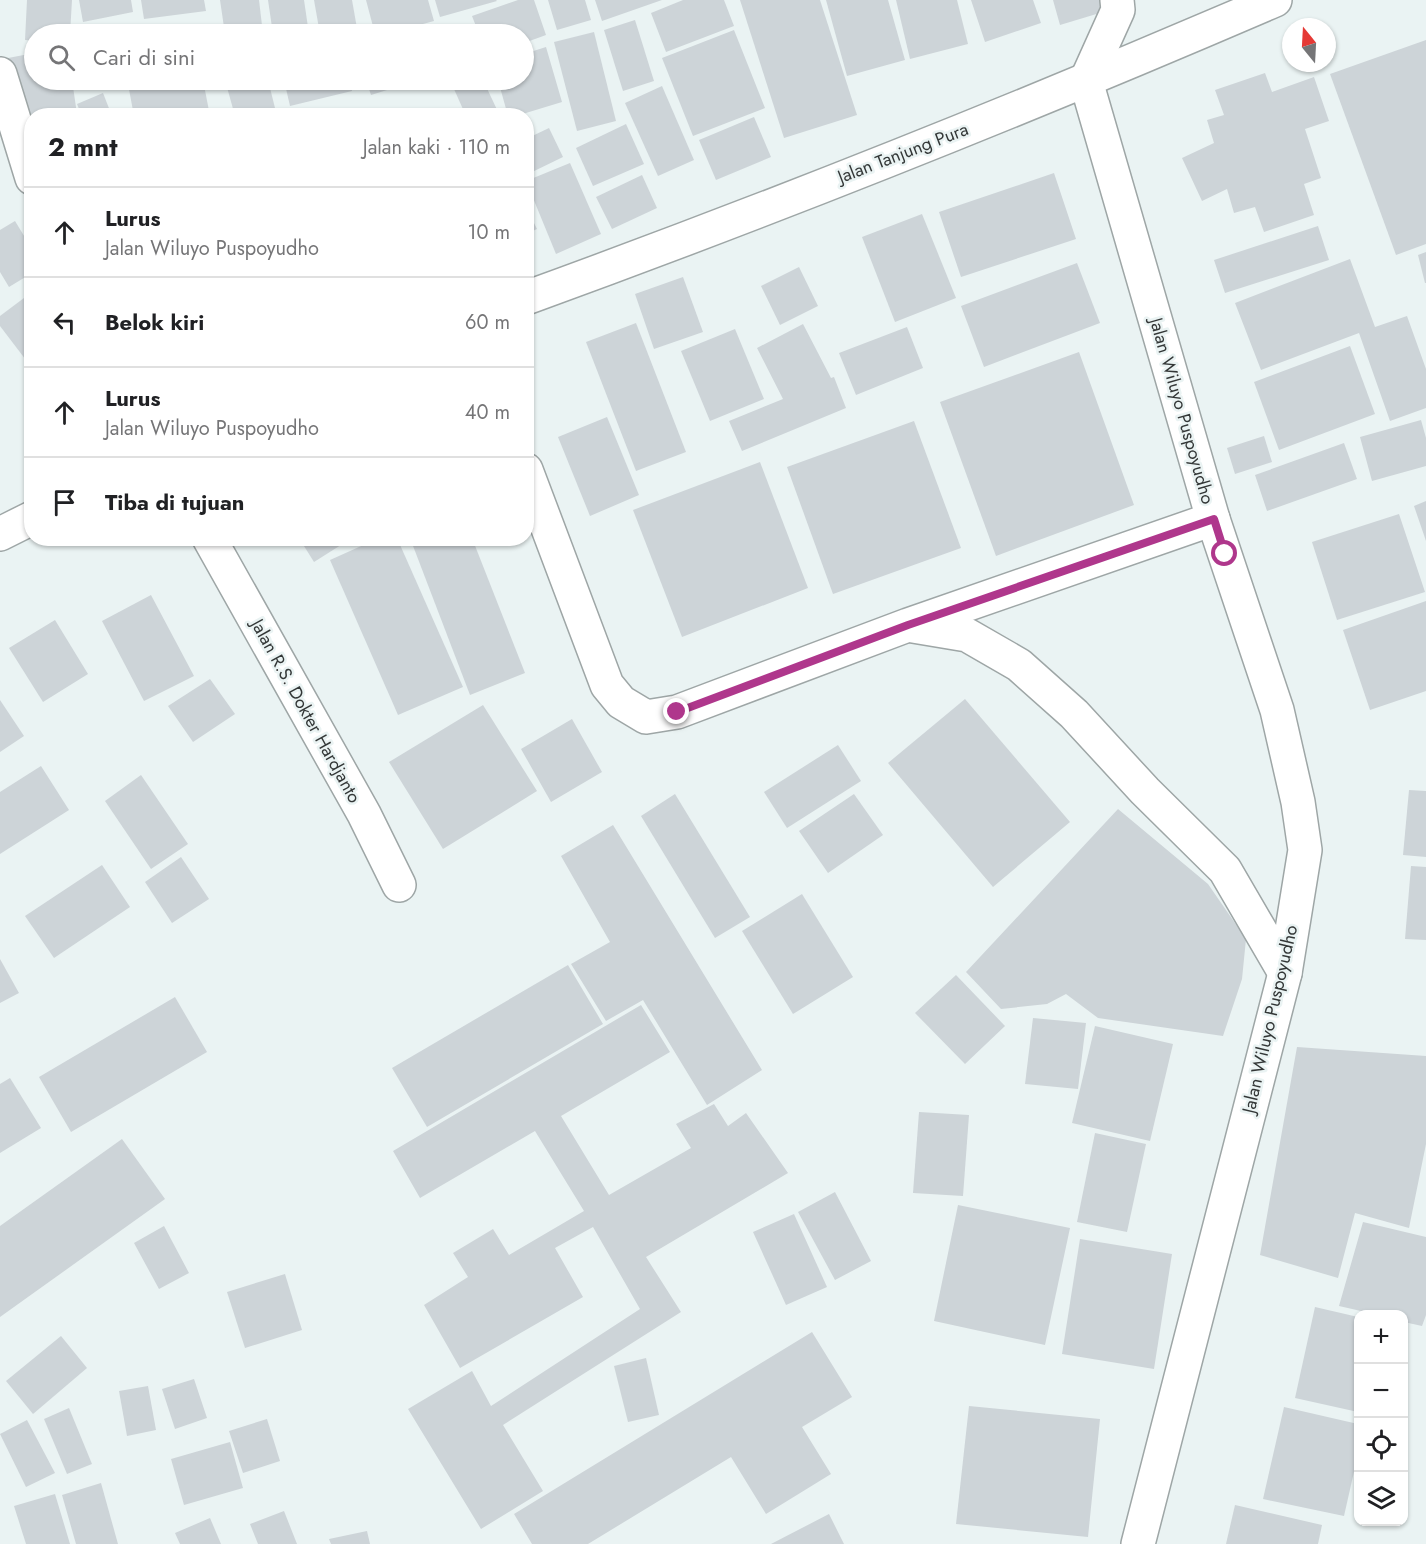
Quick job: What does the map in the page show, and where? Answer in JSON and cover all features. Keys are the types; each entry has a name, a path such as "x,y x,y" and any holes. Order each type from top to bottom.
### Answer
{"street":[{"path":"1086,81 1118,10 1117,0"},
{"name":"Jalan Tanjung Pura","path":"534,295 630,260 1086,81 1275,0"},
{"path":"0,74 24,152"},
{"name":"Jalan Wiluyo Puspoyudho","path":"1086,81 1214,519 1277,710 1305,850 1285,973 1138,1544"},
{"path":"534,491 607,685 621,702 646,717 677,712 908,625 1214,519"},
{"path":"0,534 24,522"},
{"name":"Jalan R.S. Dokter Hardjanto","path":"213,546 364,814 399,885"},
{"path":"908,625 967,635 1019,665 1074,714 1145,791 1225,870 1285,973"}],"building":[{"path":"27,0 72,0 71,24 26,24"},
{"path":"79,0 131,0 133,12 83,22"},
{"path":"141,0 204,0 206,11 144,19"},
{"path":"220,0 259,0 262,24 224,24"},
{"path":"268,0 304,0 308,24 272,24"},
{"path":"314,0 352,0 356,24 318,24"},
{"path":"366,0 428,0 434,21 423,24 372,24"},
{"path":"435,0 496,0 497,1 440,17"},
{"path":"518,0 534,0 546,35 534,39 534,24 475,24 472,16"},
{"path":"548,0 585,0 591,20 557,30"},
{"path":"595,0 662,0 602,21"},
{"path":"683,0 724,0 734,26 666,52 651,13"},
{"path":"740,0 820,0 857,115 784,138"},
{"path":"826,0 888,0 905,60 847,76"},
{"path":"896,0 957,0 968,44 910,59"},
{"path":"971,0 1033,0 1041,23 985,42"},
{"path":"1053,0 1110,0 1113,9 1060,25"},
{"path":"635,20 654,81 623,91 604,30"},
{"path":"734,30 765,108 693,136 662,58"},
{"path":"594,32 616,121 577,131 554,42"},
{"path":"1426,40 1426,244 1396,255 1330,74"},
{"path":"546,47 562,102 534,111 534,108 506,108 501,90 534,90 534,51"},
{"path":"24,55 24,90 73,90 76,108 25,108 3,59"},
{"path":"1265,73 1272,92 1314,77 1329,121 1305,129 1321,178 1304,184 1314,215 1264,232 1255,207 1234,213 1227,189 1202,201 1182,158 1214,143 1207,120 1224,115 1215,90"},
{"path":"662,86 694,160 658,176 625,103"},
{"path":"129,90 205,90 208,108 132,108"},
{"path":"228,90 270,90 275,108 233,108"},
{"path":"286,90 352,90 352,91 290,106"},
{"path":"369,90 387,90 371,95"},
{"path":"454,90 488,90 496,108 462,108"},
{"path":"103,93 109,108 79,108 77,104"},
{"path":"754,117 771,157 716,180 699,140"},
{"path":"626,124 644,164 593,186 576,148"},
{"path":"549,128 563,157 534,171 534,135"},
{"path":"570,163 601,234 556,254 534,200 534,178"},
{"path":"1054,173 1076,239 961,277 939,212"},
{"path":"642,175 657,208 612,229 596,197"},
{"path":"922,214 956,298 895,322 862,237"},
{"path":"15,221 24,236 24,278 9,287 0,272 0,230"},
{"path":"1318,226 1329,260 1225,293 1214,260"},
{"path":"1426,252 1426,283 1425,283 1418,255"},
{"path":"1350,259 1375,327 1407,316 1426,369 1426,408 1390,421 1359,333 1261,370 1235,303"},
{"path":"1077,263 1100,323 984,367 961,306"},
{"path":"799,267 818,306 780,325 761,286"},
{"path":"683,277 703,332 654,349 635,294"},
{"path":"24,298 24,358 0,326 0,316"},
{"path":"636,323 686,452 636,471 586,342"},
{"path":"803,324 831,378 834,377 846,408 742,451 729,421 783,399 757,348"},
{"path":"907,327 923,368 856,395 839,353"},
{"path":"735,329 764,399 710,421 681,351"},
{"path":"1350,346 1375,414 1279,450 1254,382"},
{"path":"1079,352 1134,505 996,556 940,402"},
{"path":"607,417 639,495 590,516 558,437"},
{"path":"1421,420 1426,438 1426,466 1372,481 1360,437"},
{"path":"914,421 961,548 833,594 787,467"},
{"path":"1264,436 1272,462 1235,474 1227,448"},
{"path":"1344,443 1357,479 1267,511 1255,475"},
{"path":"760,462 808,588 682,637 633,510"},
{"path":"1426,501 1426,541 1414,506"},
{"path":"1399,514 1425,592 1337,620 1312,542"},
{"path":"304,546 339,546 314,562"},
{"path":"361,546 401,546 463,687 398,715 330,560"},
{"path":"413,546 475,546 525,673 470,695"},
{"path":"151,595 194,676 144,701 102,621"},
{"path":"1426,601 1426,691 1370,710 1343,630"},
{"path":"55,620 88,674 43,702 9,648"},
{"path":"210,679 235,714 193,742 168,706"},
{"path":"965,699 1070,822 993,887 888,763"},
{"path":"0,700 24,736 0,752"},
{"path":"483,705 537,791 443,849 389,762"},
{"path":"572,719 602,772 551,802 521,749"},
{"path":"838,745 861,781 787,828 764,792"},
{"path":"41,766 69,810 0,854 0,792"},
{"path":"141,775 188,844 151,869 105,801"},
{"path":"1409,790 1426,791 1426,857 1403,855"},
{"path":"675,794 750,917 715,938 641,816"},
{"path":"854,794 883,835 828,873 799,831"},
{"path":"1118,809 1208,884 1246,939 1242,979 1223,1036 1098,1018 1066,994 1047,1004 1001,1009 966,972"},
{"path":"613,825 762,1070 707,1105 643,1000 606,1021 571,964 610,942 561,856"},
{"path":"181,857 209,899 172,923 145,882"},
{"path":"102,865 130,907 54,958 25,916"},
{"path":"1411,866 1426,867 1426,940 1405,939"},
{"path":"802,894 853,977 793,1014 742,931"},
{"path":"0,959 19,993 0,1003"},
{"path":"568,965 603,1024 427,1127 392,1068"},
{"path":"956,975 1005,1026 965,1064 915,1013"},
{"path":"175,997 207,1052 71,1132 39,1077"},
{"path":"641,1005 670,1052 561,1116 609,1195 691,1148 676,1124 714,1104 728,1126 746,1113 788,1173 646,1257 681,1312 503,1425 543,1491 481,1529 408,1409 472,1371 491,1406 640,1309 593,1227 555,1248 583,1297 460,1368 424,1305 468,1277 453,1253 493,1229 509,1255 584,1211 535,1131 420,1198 393,1151"},
{"path":"1033,1018 1086,1023 1078,1089 1025,1084"},
{"path":"1095,1026 1173,1044 1150,1141 1072,1123"},
{"path":"1297,1047 1426,1056 1426,1144 1409,1228 1355,1213 1338,1278 1260,1255"},
{"path":"10,1078 41,1128 0,1153 0,1084"},
{"path":"919,1112 969,1115 963,1196 913,1193"},
{"path":"1095,1133 1146,1144 1127,1232 1077,1222"},
{"path":"122,1139 165,1199 0,1317 0,1226"},
{"path":"835,1192 871,1261 835,1280 798,1212"},
{"path":"958,1205 1070,1228 1045,1345 934,1321"},
{"path":"794,1214 827,1287 786,1305 753,1232"},
{"path":"1363,1222 1426,1237 1426,1315 1422,1326 1408,1323 1408,1310 1356,1310 1339,1306"},
{"path":"164,1226 189,1273 159,1289 134,1243"},
{"path":"1080,1239 1172,1254 1154,1369 1062,1354"},
{"path":"285,1274 302,1330 245,1348 227,1292"},
{"path":"1315,1307 1354,1316 1354,1411 1295,1398"},
{"path":"812,1332 852,1397 802,1427 831,1474 766,1514 731,1457 588,1544 532,1544 514,1514"},
{"path":"61,1336 87,1368 33,1414 6,1381"},
{"path":"646,1358 659,1415 628,1422 614,1366"},
{"path":"194,1379 207,1418 175,1429 162,1389"},
{"path":"148,1386 156,1430 127,1436 119,1391"},
{"path":"969,1406 1100,1419 1088,1537 956,1524"},
{"path":"1284,1407 1354,1423 1354,1472 1344,1516 1263,1499"},
{"path":"69,1408 92,1464 67,1474 44,1419"},
{"path":"267,1419 280,1461 243,1473 229,1431"},
{"path":"27,1420 55,1473 26,1487 0,1434"},
{"path":"230,1442 243,1488 184,1505 171,1459"},
{"path":"101,1483 118,1544 76,1544 62,1495"},
{"path":"55,1494 70,1544 26,1544 14,1506"},
{"path":"1235,1505 1322,1525 1318,1544 1226,1544"},
{"path":"284,1511 297,1544 258,1544 250,1524"},
{"path":"829,1514 844,1544 771,1544"},
{"path":"210,1518 221,1544 180,1544 175,1533"},
{"path":"367,1531 370,1544 331,1544 329,1539"}],"route":[{"path":"677,712 908,625 1214,519 1225,554"}]}
